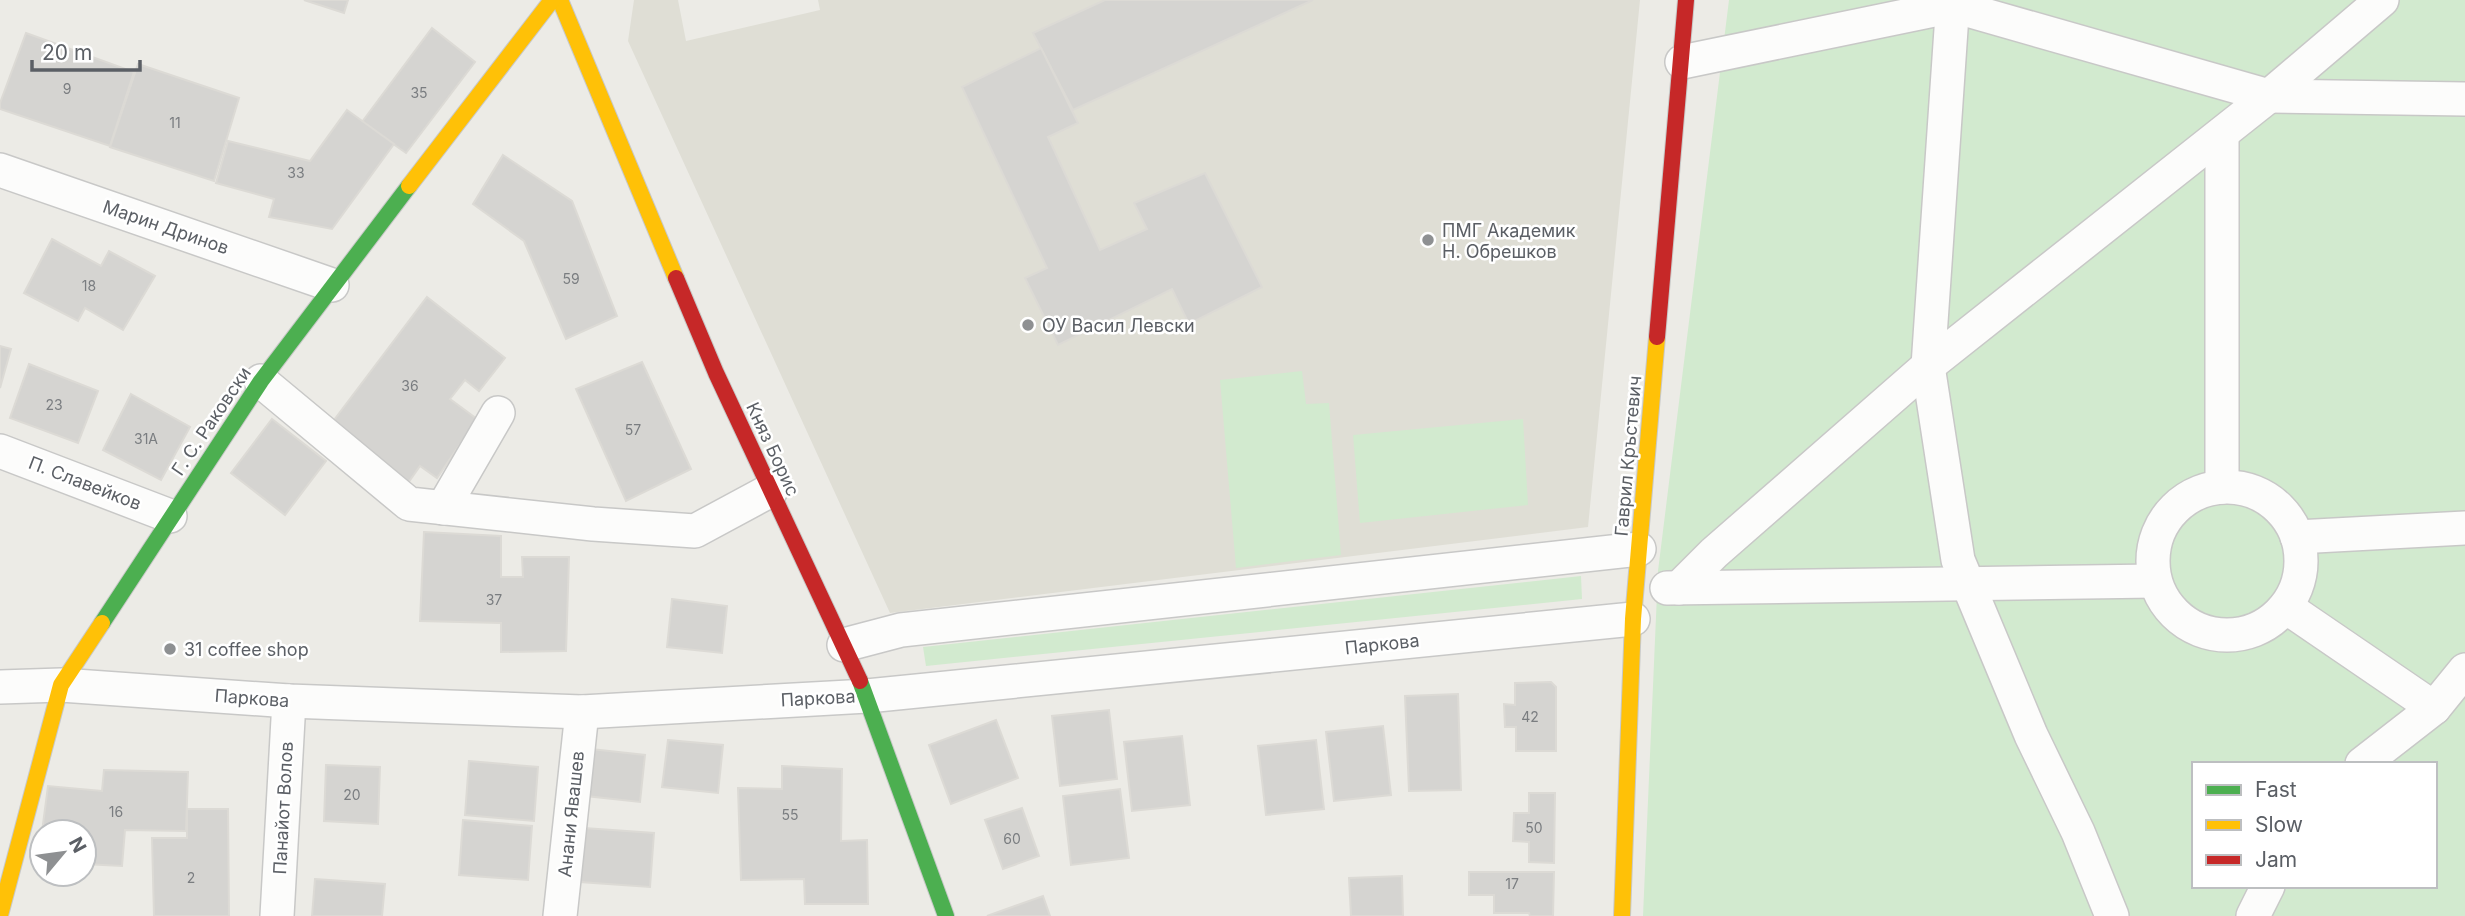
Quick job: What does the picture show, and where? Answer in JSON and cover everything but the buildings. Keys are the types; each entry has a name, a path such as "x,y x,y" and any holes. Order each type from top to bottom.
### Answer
{"street":[{"name":"Г. С. Раковски","path":"0,915 61,685 261,381 331,285 552,0"},
{"name":"Княз Борис","path":"560,0 716,373 867,696 946,916"},
{"name":"Гаврил Кръстевич","path":"1622,916 1634,604 1686,0"},
{"path":"1679,588 1714,553 1928,366 2222,134 2382,0"},
{"path":"1953,3 1928,366 1958,560 2031,735 2078,832 2112,916"},
{"path":"1682,62 1953,3 2269,96 2465,99"},
{"path":"2222,134 2222,487"},
{"name":"Марин Дринов","path":"0,170 331,285"},
{"path":"261,381 409,504 593,524 695,531 771,491"},
{"path":"443,508 498,413"},
{"name":"П. Славейков","path":"0,451 170,516"},
{"path":"2222,487 2246,489 2268,499 2285,515 2297,537 2302,561 2298,585 2286,607 2269,623 2248,633 2225,636 2201,631 2181,620 2165,603 2155,581 2152,559 2157,537 2166,517 2181,502 2201,491 2222,487"},
{"path":"2297,537 2465,528"},
{"path":"2099,583 2157,537"},
{"path":"844,645 901,630 1639,550"},
{"name":"Паркова","path":"0,687 61,685 289,701 582,712 867,696 923,690 1634,604 1679,588 2155,581"},
{"path":"2286,607 2434,708"},
{"path":"2365,762 2434,708 2465,670"},
{"name":"Панайот Волов","path":"277,916 289,701"},
{"name":"Анани Явашев","path":"560,916 582,712"},
{"path":"2253,916 2267,888"}],"shaded area":[{"path":"634,0 678,0 686,41 820,10 818,0 1640,0 1588,527 890,613 628,41"}],"green space":[{"path":"1729,0 2465,0 2465,916 1643,916 1658,571"},
{"path":"1302,371 1306,404 1329,403 1341,555 1236,568 1220,380"},
{"path":"1523,419 1528,505 1360,523 1353,435"},
{"path":"1581,576 1582,599 926,666 923,647"}],"traffic: fast":[{"path":"102,623 261,381 409,186"},
{"path":"860,681 946,916"}],"traffic: slow":[{"path":"409,186 552,0"},
{"path":"560,0 676,278"},
{"path":"1622,916 1633,619 1657,337"},
{"path":"0,915 61,685 102,623"}],"traffic: jam":[{"path":"1657,337 1686,0"},
{"path":"676,278 716,373 860,681"}],"place":[{"name":"ПМГ Академик Н. Обрешков","path":"1428,240"},
{"name":"ОУ Васил Левски","path":"1028,325"},
{"name":"31 coffee shop","path":"170,649"}]}
